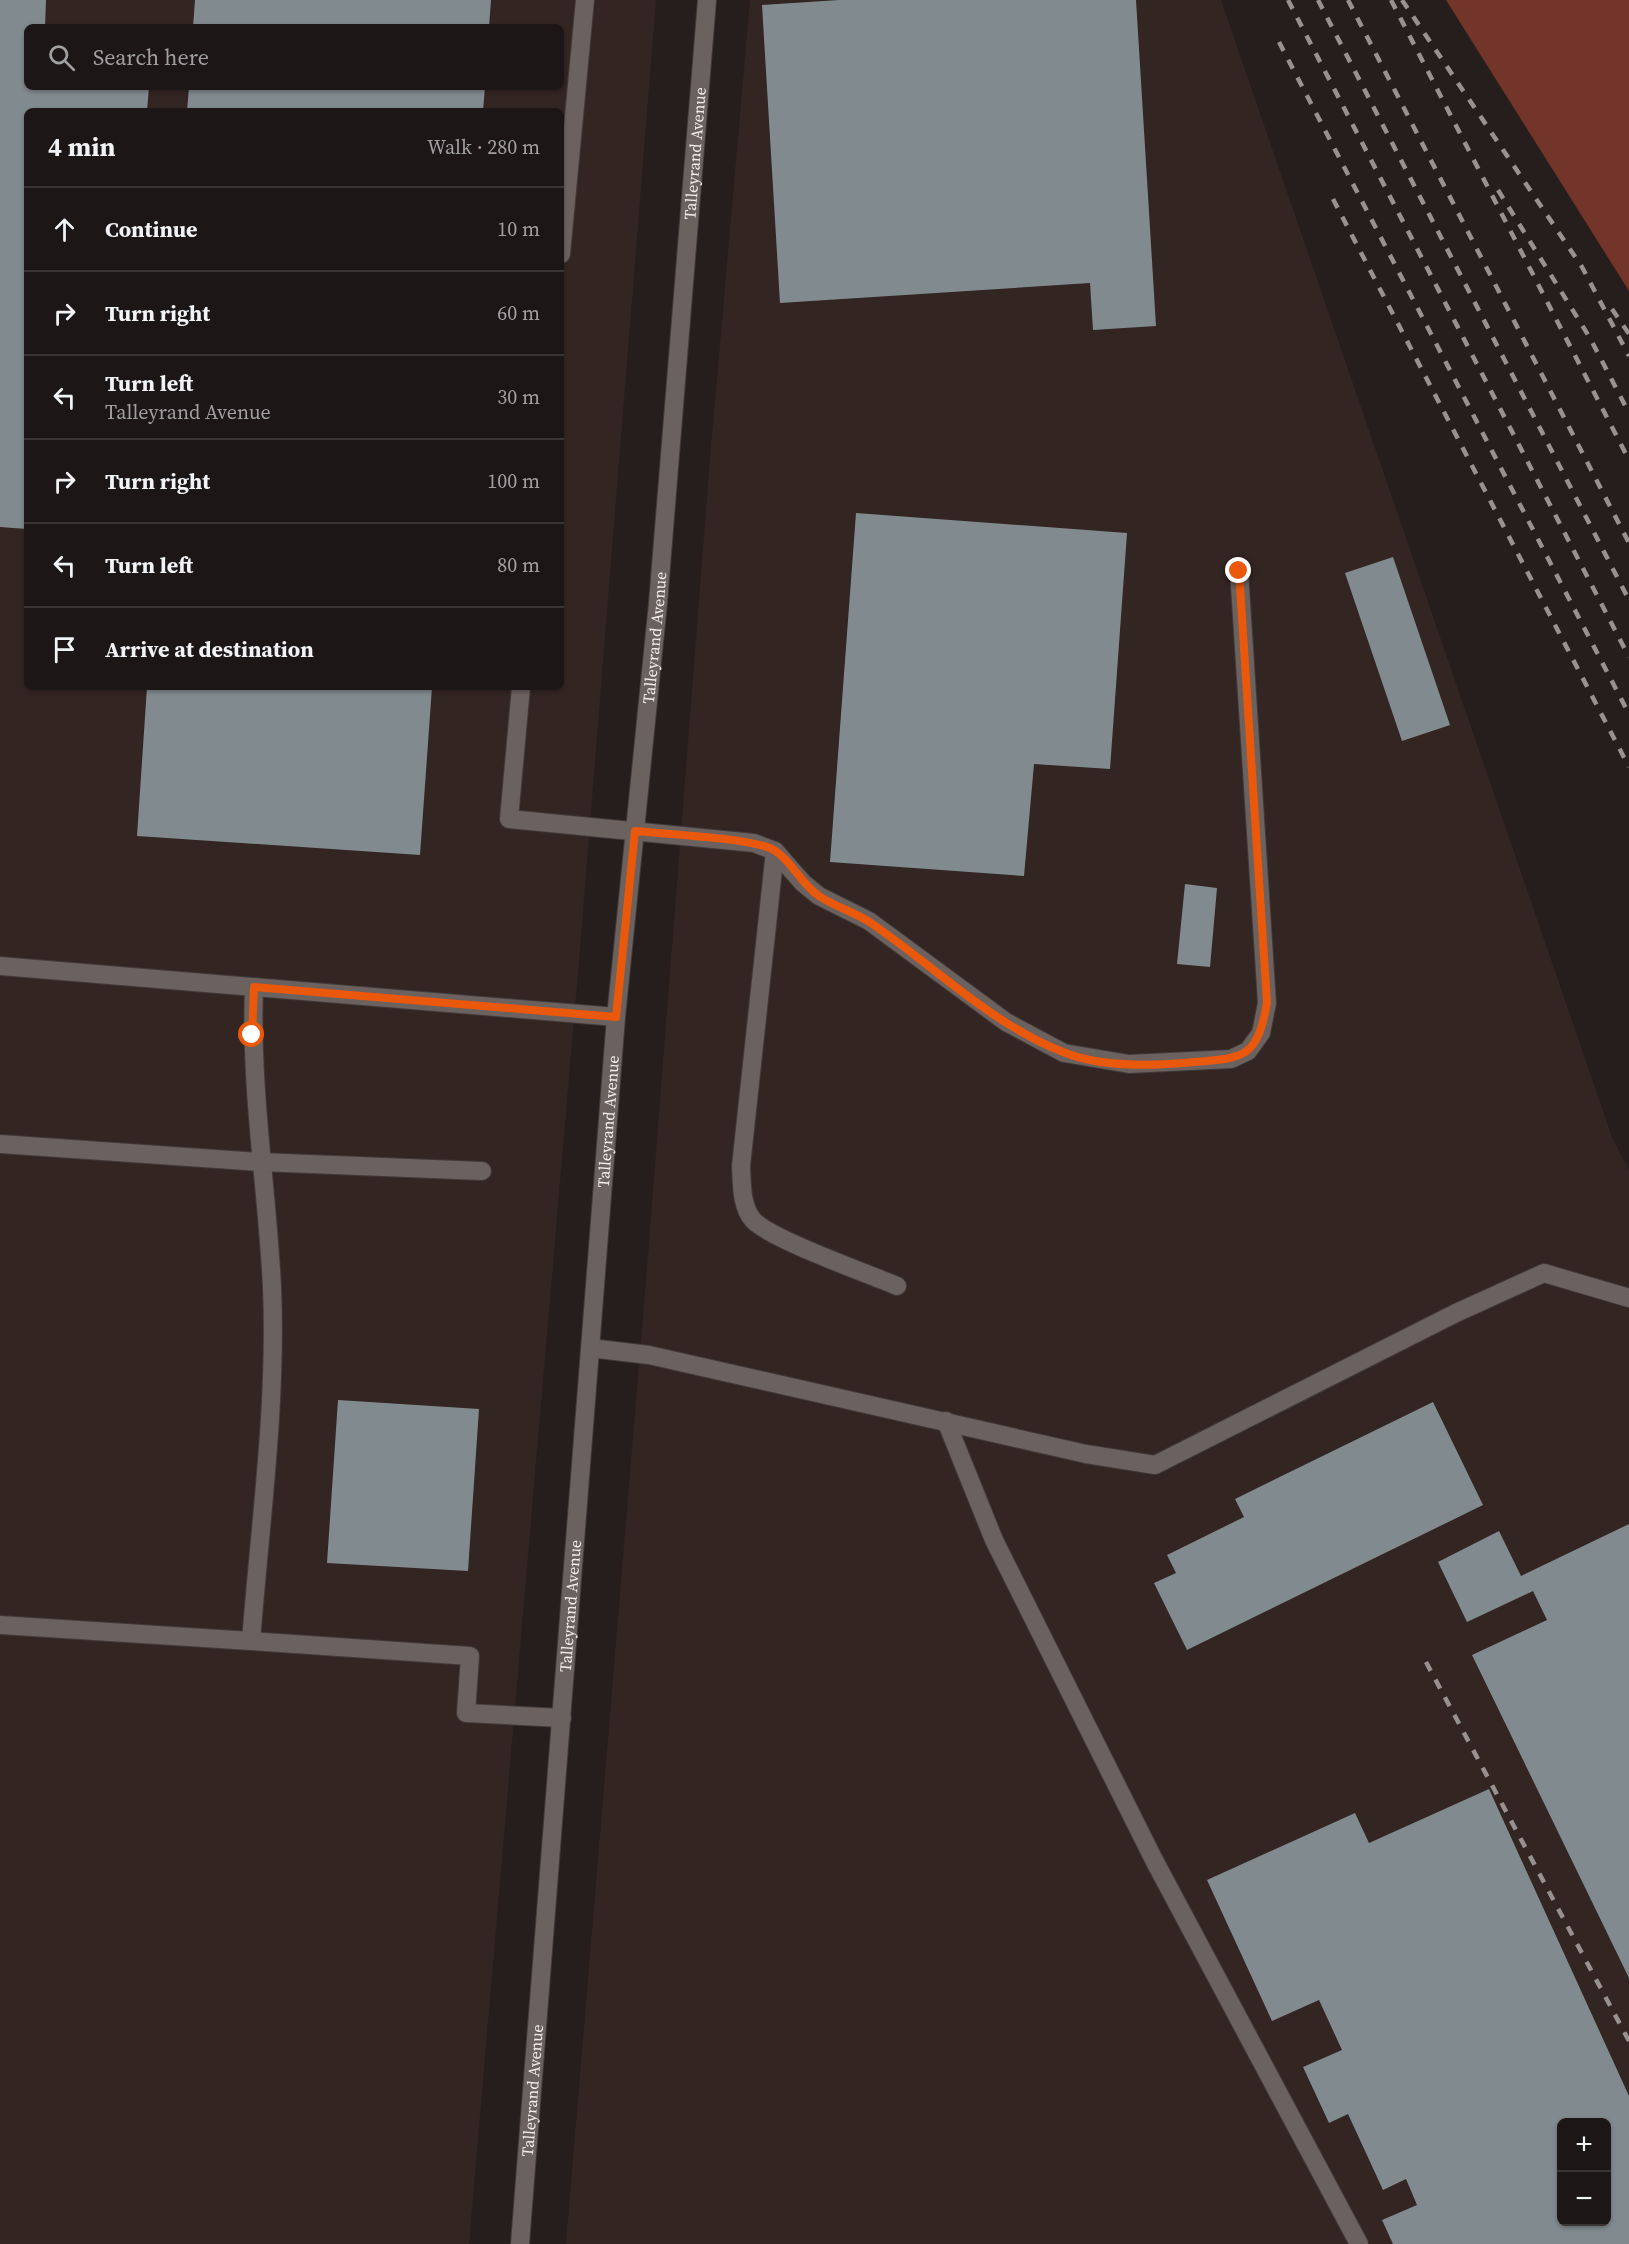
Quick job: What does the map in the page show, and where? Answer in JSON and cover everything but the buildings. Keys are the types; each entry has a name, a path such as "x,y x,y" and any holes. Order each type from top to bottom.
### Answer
{"street":[{"path":"564,222 585,0"},
{"name":"Talleyrand Avenue","path":"520,2244 616,1017 659,591 707,0"},
{"path":"521,690 509,819 754,843 775,850 803,883 819,896 869,921 1006,1022 1065,1053 1089,1059 1140,1064 1231,1059 1248,1051 1261,1034 1267,1003 1239,571"},
{"path":"775,850 741,1166 747,1210 754,1221 774,1234 897,1286"},
{"path":"0,966 616,1017"},
{"path":"251,1641 270,1402 272,1288 260,1162 252,1035 254,987"},
{"path":"0,1144 260,1162 482,1171"},
{"path":"590,1348 649,1355 1086,1454 1155,1464 1456,1313 1544,1273 1629,1298"},
{"path":"946,1422 994,1540 1154,1860 1359,2244"},
{"path":"0,1625 470,1656 466,1713 562,1718"}],"shaded area":[{"path":"0,0 656,0 580,949 469,2244 0,2244"},
{"path":"750,0 1221,0 1612,1137 1629,1170 1629,2244 566,2244 647,1268 710,459"},
{"path":"1446,0 1629,0 1629,291"}],"railway":[{"path":"1288,0 1629,657"},
{"path":"1318,0 1629,600"},
{"path":"1348,0 1629,543"},
{"path":"1391,0 1629,460"},
{"path":"1402,0 1582,267 1629,356"},
{"path":"1279,42 1629,714"},
{"path":"1498,190 1590,338 1629,413"},
{"path":"1333,199 1629,767"},
{"path":"1612,309 1629,334"},
{"path":"1426,1662 1629,2041"}],"route":[{"path":"252,1035 254,987 616,1017 635,831 754,843 775,850 803,883 819,896 869,921 1006,1022 1065,1053 1089,1059 1129,1064 1187,1063 1231,1059 1248,1051 1261,1034 1267,1003 1239,571"}]}
